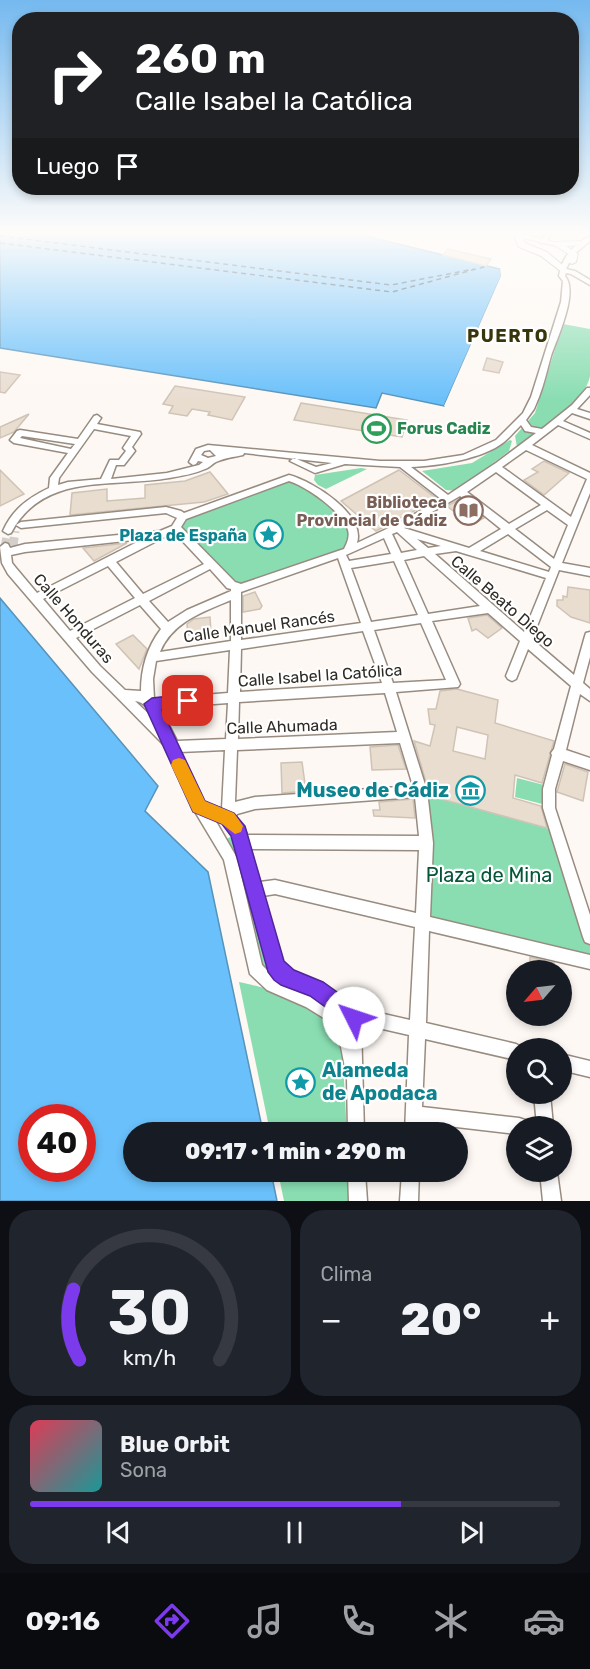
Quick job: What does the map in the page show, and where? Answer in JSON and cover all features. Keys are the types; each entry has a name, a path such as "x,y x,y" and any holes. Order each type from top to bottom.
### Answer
{"street":[{"path":"173,475 185,470 195,457 195,452 200,449 242,448 309,461 315,470 325,462 432,463 484,449 510,433 529,410 561,317 567,297 566,289"},
{"path":"506,1050 359,1016 343,1016 265,982 255,969 230,858 199,806 166,739 150,702 147,676 153,657 168,630 177,621 241,588 346,557 461,492 526,446 589,394"},
{"path":"579,402 590,405"},
{"path":"570,410 590,417"},
{"path":"522,421 528,429 544,432"},
{"path":"557,421 590,436"},
{"path":"53,489 55,478 94,422 137,434 127,448 131,451 121,463 113,462 105,481"},
{"path":"74,452 14,440 20,433 81,442"},
{"path":"501,465 514,447 510,433"},
{"path":"512,676 572,523 585,505 590,479 526,446"},
{"path":"182,517 178,513 166,510 14,529 20,514 43,494 53,489 105,481 173,475 201,468 218,454 214,449"},
{"path":"195,457 200,461 212,460 242,453 309,461"},
{"path":"402,464 448,500"},
{"path":"501,465 548,506 572,523"},
{"path":"36,598 176,528 182,517 292,478 305,482 349,522 354,538 346,557 422,794 426,843 414,1122"},
{"path":"461,492 509,530 554,571"},
{"path":"470,552 548,506"},
{"path":"176,528 236,590 236,646 228,818 243,842 275,965 280,974 316,989 343,1016 353,1062 356,1122"},
{"path":"392,530 470,552 554,571 590,572"},
{"path":"392,530 398,557 426,619"},
{"name":"Calle Beato Diego","path":"392,530 424,554 590,696"},
{"name":"Calle Honduras","path":"161,534 9,551 12,571 121,695 166,739"},
{"path":"346,557 398,557 456,548"},
{"path":"109,561 168,630"},
{"path":"68,637 210,565"},
{"name":"Calle Manuel Rancés","path":"153,657 369,628 489,609"},
{"name":"Calle Isabel la Católica","path":"121,695 133,694 150,702 454,684 426,619"},
{"path":"590,636 549,782 549,808 590,937"},
{"name":"Calle Ahumada","path":"166,739 171,746 177,747 404,737"},
{"path":"558,748 590,764"},
{"path":"228,818 233,809 255,803 422,794"},
{"path":"199,806 228,818"},
{"path":"243,842 426,843"},
{"path":"255,890 275,887 590,962"},
{"path":"572,1065 590,1069"},
{"path":"414,1114 506,1125"},
{"path":"357,1182 358,1201"},
{"path":"409,1201 410,1182"},
{"path":"550,1182 552,1201"}],"green space":[{"path":"563,324 590,329 590,376 587,385 571,405 517,447 515,436 535,413"},
{"path":"510,440 512,441 509,451 457,491 446,490 422,471 472,463"},
{"path":"367,469 326,489 314,480 315,475"},
{"name":"Plaza de España","path":"289,478 302,480 352,526 348,551 241,588 176,528 182,517"},
{"path":"517,778 544,785 546,805 515,797"},
{"name":"Plaza de Mina","path":"430,796 553,830 590,937 590,962 423,921 422,797"},
{"path":"230,837 238,847 250,877 266,961 273,973 281,978 266,980 225,840"},
{"name":"Alameda de Apodaca","path":"239,982 264,988 308,1005 331,1021 340,1036 346,1122 268,1122"},
{"path":"280,1182 351,1182 352,1201 284,1201"}],"water":[{"path":"0,289 495,289 444,406 382,393 376,408 0,348"},
{"path":"0,598 158,786 145,811 208,872 261,1122 123,1122 123,1182 273,1182 277,1201 0,1201"}],"pier":[{"path":"495,289 499,289 448,406 444,406"}],"building":[{"path":"487,358 503,362 499,373 483,370"},
{"path":"0,372 20,375 5,393 0,392"},
{"path":"175,386 245,397 232,420 208,415 210,412 192,409 187,416 169,413 173,406 163,404"},
{"name":"Forus Cadiz","path":"301,403 407,420 402,437 294,420"},
{"path":"29,414 14,432 0,438 0,427"},
{"path":"544,461 569,473 544,495 524,480 538,472 532,469"},
{"path":"0,470 24,494 0,506"},
{"path":"399,470 437,499 376,531 341,501"},
{"path":"210,472 228,494 204,502 70,515 72,493 107,489 107,501 145,498 145,485 185,481"},
{"name":"Biblioteca Provincial de Cádiz","path":"460,499 484,518 471,525 447,506"},
{"path":"127,543 94,561 83,548"},
{"path":"568,587 590,590 590,623 571,617 557,606 557,600 563,600 563,596 567,597"},
{"path":"255,592 262,606 260,609 243,612 243,596"},
{"path":"487,615 502,628 488,638 476,629 472,631 468,618"},
{"path":"210,617 211,632 188,635 187,624 194,619"},
{"path":"133,635 147,649 139,669 116,644"},
{"path":"457,689 498,700 495,723 554,741 542,783 515,775 513,798 541,806 547,828 430,796 414,741 430,746 435,725 430,724 428,709 436,709 440,691","holes":["457,727 488,735 485,759 453,751"]},
{"path":"398,745 406,769 372,770 370,747"},
{"path":"302,762 306,791 282,793 281,763"},
{"path":"565,764 588,772 583,801 557,792"},
{"path":"413,799 415,818 374,816 373,810 380,810 379,802"}],"ferry route":[{"path":"368,289 392,292 403,289"}],"tunnel":[{"path":"5,547 8,531"},
{"path":"13,546 15,531"}],"slow traffic":[{"path":"179,765 199,806 228,818 235,826"}],"place":[{"name":"Forus Cadiz","path":"376,428"},
{"name":"Biblioteca Provincial de Cádiz","path":"468,511"},
{"name":"Plaza de España","path":"268,535"},
{"name":"Museo de Cádiz","path":"470,790"},
{"name":"Alameda de Apodaca","path":"301,1082"}],"district":[{"name":"PUERTO","path":"508,336"}],"route":[{"path":"188,701 152,704 166,739 199,806 228,818 239,832 275,965 280,974 316,989 338,1004 350,1006 354,1018"}]}
